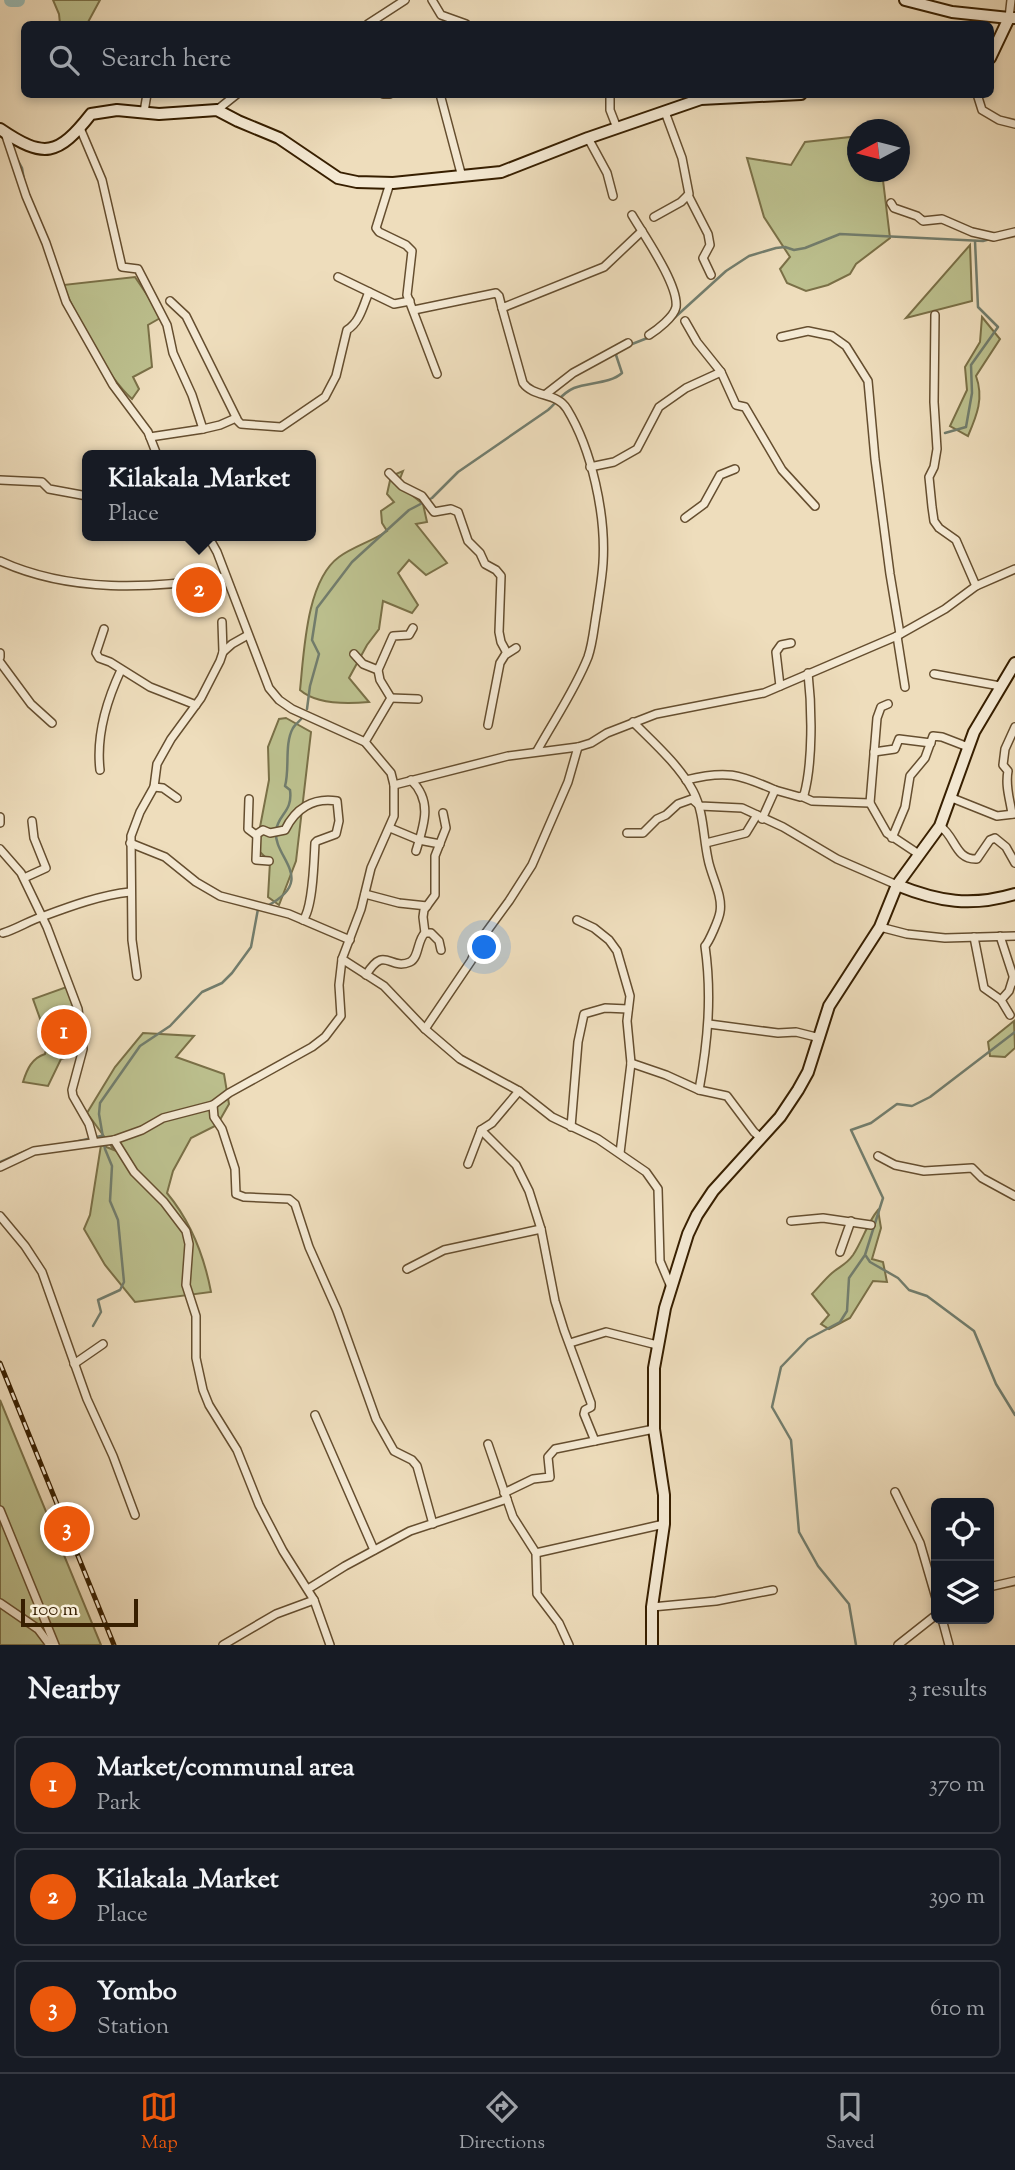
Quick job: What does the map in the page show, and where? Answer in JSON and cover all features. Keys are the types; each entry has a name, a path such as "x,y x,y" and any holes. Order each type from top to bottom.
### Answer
{"street":[{"path":"373,21 405,0"},
{"path":"432,0 441,15 458,21"},
{"path":"905,0 951,12 1012,18"},
{"path":"994,51 1012,18 1011,0"},
{"path":"439,21 441,15"},
{"path":"144,112 146,98"},
{"path":"217,110 232,98"},
{"path":"441,98 461,177"},
{"path":"610,98 610,110 617,128"},
{"path":"2,130 20,143 39,149 53,149 80,128 91,114 117,110 159,114 217,110 279,138 338,178 357,182 390,183 501,173 588,138 701,99 721,98"},
{"path":"978,98 982,110 999,120 1015,124"},
{"path":"665,112 682,158 688,195 708,234 710,245 703,258 710,275"},
{"path":"80,128 102,180 122,267 138,269 167,325 173,353 192,395 203,429"},
{"path":"2,130 10,142 26,196 76,323 113,385 150,437 155,450"},
{"path":"588,138 607,173 613,196"},
{"path":"390,183 376,227 379,232 412,250 407,289 437,374"},
{"path":"654,217 688,195"},
{"path":"891,203 894,208 923,221 942,219 972,232 994,237 1015,233"},
{"path":"632,215 670,282 676,306 661,326 649,335"},
{"path":"502,308 604,267 642,232"},
{"path":"338,277 394,304 410,302"},
{"path":"170,301 186,316 241,424 281,427 326,397 336,376 347,330 358,320 369,292"},
{"path":"414,310 496,293 523,383 534,392 546,394 566,407 578,426 590,467 603,551 591,646 575,685 537,751"},
{"path":"935,315 934,402 937,449 929,477 932,507 939,528 957,540 976,586"},
{"path":"685,321 721,372 736,405 745,407 782,470 815,506"},
{"path":"781,337 808,331 832,336 846,346 868,382 874,449 905,687"},
{"path":"546,394 573,373 628,343"},
{"path":"590,467 614,462 637,449 659,407 685,388 721,372"},
{"path":"150,437 203,429 236,418"},
{"path":"685,518 705,504 721,474 735,469"},
{"path":"389,473 402,486 422,496 434,512 451,509 458,512 468,541 485,564 498,572 501,581 500,636 507,653"},
{"path":"0,481 42,482 49,489 82,495"},
{"path":"0,1167 34,1151 114,1140 163,1118 213,1105 229,1093 312,1047 332,1029 342,1010 339,985 342,958 365,894 371,868 394,816 394,785 391,773 365,742 292,709 279,700 263,676 211,541"},
{"path":"0,561 24,572 109,586 225,577"},
{"path":"394,785 508,756 578,747 633,722 656,715 764,693 899,635 945,609 976,586 1015,569"},
{"path":"222,622 223,652"},
{"path":"391,698 380,680 378,670 393,636 409,635 413,628"},
{"path":"104,629 97,655 150,687 196,705"},
{"path":"137,976 130,892 130,843 135,820 155,787 157,764 171,739 196,705 223,652 232,643 248,635"},
{"path":"780,686 776,652 781,645 791,643"},
{"path":"488,725 500,663 507,653 516,648"},
{"path":"354,654 363,664 378,670"},
{"path":"0,663 31,704 52,723"},
{"path":"652,1645 652,1607 664,1524 664,1496 654,1429 654,1368 671,1287 688,1234 713,1191 780,1117 799,1090 833,998 861,960 880,927 897,885 940,826 952,799 968,747 983,715 1015,663"},
{"path":"100,770 98,746 102,724 121,670"},
{"path":"803,797 810,767 808,673"},
{"path":"934,674 1000,686"},
{"path":"365,742 391,698"},
{"path":"391,698 418,699"},
{"path":"888,704 881,707 878,713 870,803 885,831 920,855"},
{"path":"633,722 667,756 686,780 700,806 720,912 705,947 709,1024 699,1090"},
{"path":"952,799 997,816 1014,814 1006,786 1008,772 1003,765 1015,727"},
{"path":"892,838 905,807 910,776 925,758 933,736 968,747"},
{"path":"874,752 895,749 900,739 931,743"},
{"path":"425,1029 532,865 568,782 578,747"},
{"path":"686,780 728,773 812,801 870,803"},
{"path":"411,780 424,798 424,823 416,851"},
{"path":"155,787 177,798"},
{"path":"706,843 746,833 760,817 775,790"},
{"path":"248,799 248,829 256,835"},
{"path":"627,833 643,833 657,819 666,816 684,800 692,799 700,806 742,808 807,840 837,859 932,897 976,903 1015,894"},
{"path":"256,835 263,830 270,833 285,831 301,807 330,800 337,801 339,821 336,834 315,844 315,869 308,912 303,920"},
{"path":"425,933 422,923 426,906 435,895 434,864 446,828 443,813"},
{"path":"0,817 0,823"},
{"path":"23,878 46,868 34,838 32,821"},
{"path":"940,826 951,835 960,854 965,858 977,859 990,840 995,838 1006,847 1015,863"},
{"path":"390,828 419,840 440,844"},
{"path":"256,835 256,860 269,861"},
{"path":"130,843 160,853 214,893 303,920 349,940"},
{"path":"0,849 12,860 42,916 58,951 78,1009 83,1049 72,1090 89,1124 94,1142"},
{"path":"3,933 42,916 110,895 130,892"},
{"path":"365,894 426,906"},
{"path":"577,920 594,928 609,940 617,951 630,996 628,1009 631,1063 620,1153"},
{"path":"880,927 907,934 938,937 1015,936"},
{"path":"366,975 376,961 382,958 402,963 410,962 415,958 420,937 425,933 431,933 439,941 441,950"},
{"path":"1000,936 1014,978 1012,986 1001,1000"},
{"path":"974,937 982,985 993,997 1001,1000 1010,1015"},
{"path":"342,958 384,986 425,1029 460,1059 519,1091 552,1116 598,1139 646,1171 658,1189 660,1261 671,1287"},
{"path":"571,1127 576,1096 578,1042 584,1014 605,1009 628,1009"},
{"path":"709,1024 778,1033 796,1032 820,1038"},
{"path":"631,1063 666,1074 699,1090 727,1096 761,1138"},
{"path":"468,1164 481,1130 492,1123 519,1091"},
{"path":"213,1105 214,1117 222,1129 235,1169 236,1194 244,1197 289,1199 295,1204 376,1419 394,1451 412,1460 417,1466 433,1524"},
{"path":"481,1130 516,1165 532,1198 555,1301 592,1403 584,1414 595,1441"},
{"path":"114,1140 134,1172 170,1208 186,1231 189,1244 186,1285 196,1316 195,1357 203,1390 209,1405 237,1450 259,1505 314,1600 330,1645"},
{"path":"877,1156 895,1164 924,1171 972,1168 982,1178 1015,1196"},
{"path":"0,1216 42,1272 97,1425 118,1469 135,1515"},
{"path":"791,1221 823,1218 871,1225"},
{"path":"840,1252 851,1221"},
{"path":"407,1269 444,1250 541,1229"},
{"path":"570,1343 606,1332 657,1345"},
{"path":"74,1364 103,1344"},
{"path":"315,1415 374,1550"},
{"path":"308,1589 410,1531 505,1496 530,1480 550,1477 548,1457 555,1449 654,1429"},
{"path":"488,1444 513,1517 536,1553 537,1594 559,1623 569,1645"},
{"path":"895,1492 920,1543 931,1581"},
{"path":"0,1510 53,1645"},
{"path":"536,1553 664,1524"},
{"path":"994,1586 1015,1581"},
{"path":"652,1607 716,1601 773,1590"},
{"path":"223,1645 276,1614 314,1600"},
{"path":"0,1603 38,1629 53,1645"},
{"path":"898,1645 931,1619"},
{"path":"943,1624 949,1645"}],"green space":[{"path":"53,0 100,0 89,21 60,21"},
{"path":"847,137 847,182 883,182 890,238 856,264 850,274 828,285 806,291 787,283 780,269 790,257 764,217 747,158 791,165 805,142"},
{"path":"970,245 972,301 906,318"},
{"path":"135,277 162,317 148,325 152,367 133,377 139,389 132,399 102,361 63,285"},
{"path":"982,317 1000,339 976,376 979,392 977,414 968,436 950,426 967,390 965,367 980,342"},
{"path":"403,471 398,484 423,504 427,522 416,524 447,563 426,575 409,560 398,573 418,605 412,613 383,601 379,629 349,678 369,702 324,701 307,695 300,690 305,638 313,600 320,583 328,568 339,557 387,531 382,523 381,511 394,502 387,494 391,476"},
{"path":"286,718 311,732 296,861 279,905 268,897 270,862 256,848 269,780 268,747 279,719"},
{"path":"72,985 80,1054 61,1059 48,1086 23,1082 31,1065 45,1054 48,1041 33,999"},
{"path":"1014,1021 1015,1048 1005,1057 990,1056 988,1042"},
{"path":"143,1033 194,1036 176,1057 224,1074 229,1104 217,1125 191,1138 173,1171 167,1193 195,1240 205,1265 211,1292 135,1302 105,1265 84,1229 90,1215 101,1145 114,1150 87,1113 115,1067"},
{"path":"878,1210 881,1228 872,1259 883,1262 887,1282 873,1281 850,1318 829,1329 821,1324 829,1315 812,1294 829,1275 850,1258"},
{"path":"0,1400 101,1645 0,1645"}],"waterway":[{"path":"11,0 18,0"},
{"path":"16,157 24,180"},
{"path":"672,320 726,271 749,256 776,248 805,248 840,234 983,241 990,239"},
{"path":"945,433 966,427 972,393 971,365 998,327 978,307 975,241"},
{"path":"627,346 650,337"},
{"path":"307,709 319,654 312,640 317,608 352,562 409,510 432,498 458,472 548,410 566,392 617,377 622,373 616,355 618,351"},
{"path":"267,906 290,887 290,868 280,850 276,831 290,797 290,790 285,786 290,734 304,715"},
{"path":"93,1326 101,1312 98,1300 120,1290 124,1282 118,1220 110,1201 112,1166 105,1149 99,1114 100,1103 140,1046 170,1026 202,992 222,983 232,973 251,947 258,909 261,909"},
{"path":"856,1645 849,1604 818,1566 799,1532 791,1440 772,1407 781,1367 808,1339 840,1322 847,1311 849,1278 865,1255 883,1198 851,1130 871,1123 897,1104 912,1106 930,1097 1015,1032"},
{"path":"70,1143 101,1136"},
{"path":"0,1162 26,1151"},
{"path":"866,1256 870,1262 898,1278 909,1290 927,1296 974,1331 996,1384 1015,1415"}],"railway":[{"path":"0,1363 114,1645"}],"place":[{"name":"Kilakala _Market","path":"199,590"},
{"name":"Market/communal area","path":"64,1032"},
{"name":"Yombo","path":"67,1529"}]}
